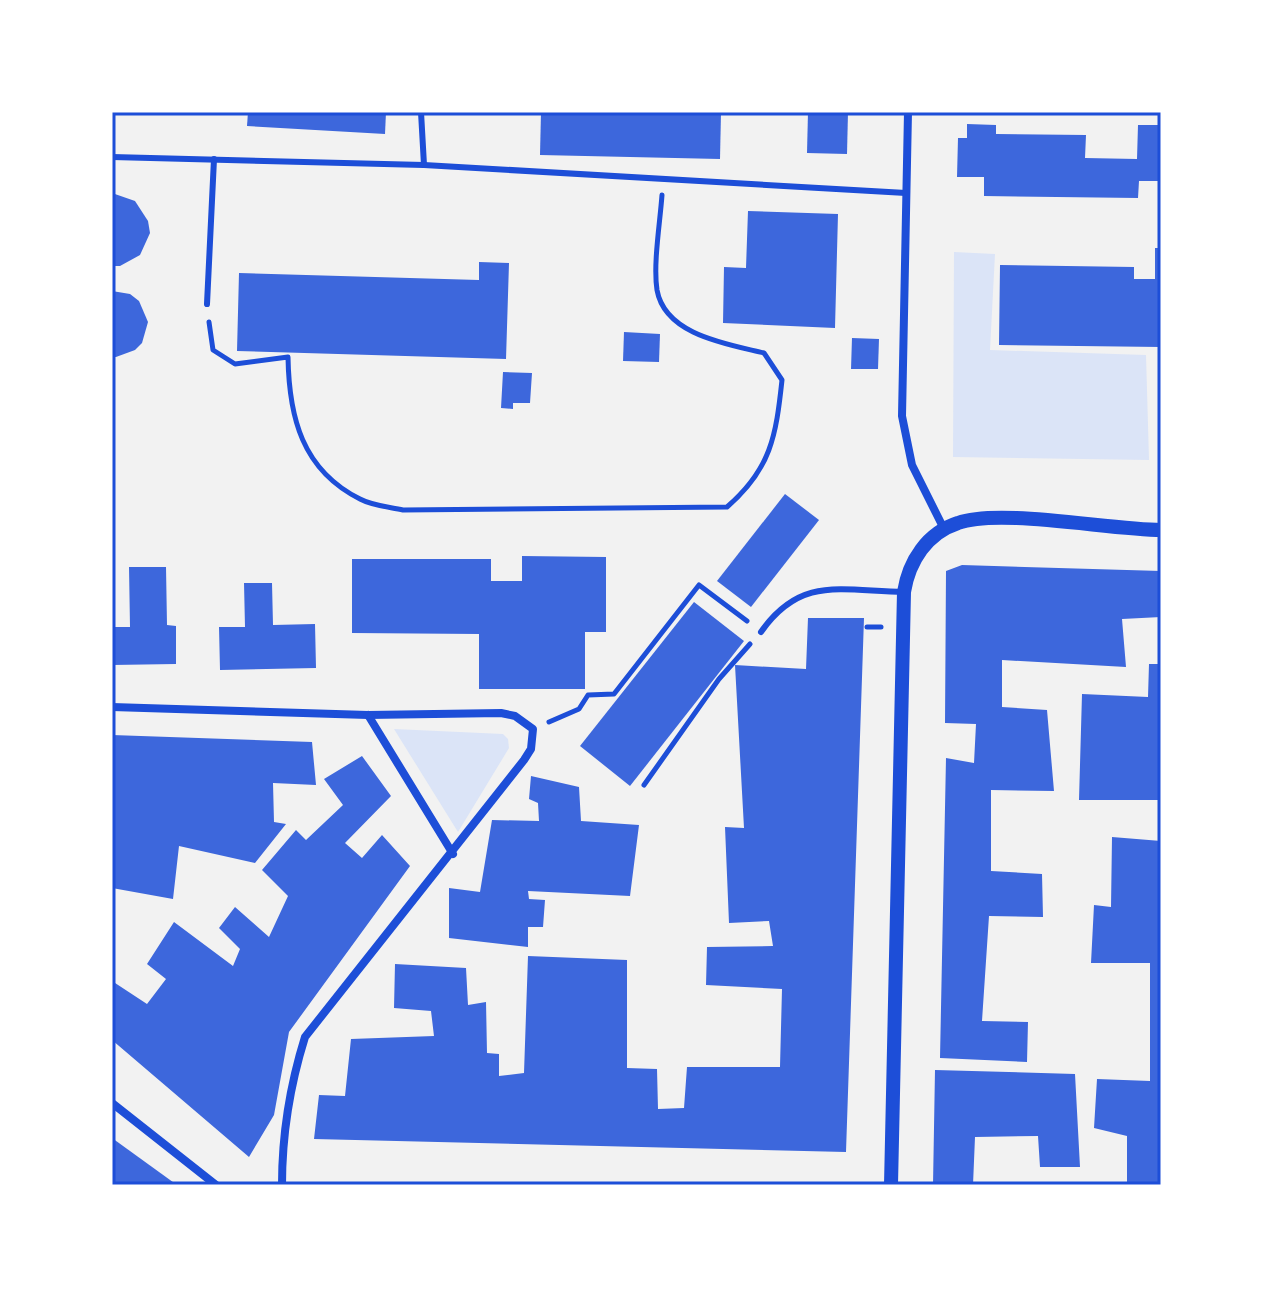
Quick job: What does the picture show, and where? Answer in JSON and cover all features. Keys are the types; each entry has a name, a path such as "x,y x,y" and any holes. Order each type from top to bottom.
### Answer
{"street":[{"path":"908,112 902,416 912,465 944,529"},
{"path":"891,1185 904,592 918,553 944,529 975,519 1161,530"},
{"path":"112,707 368,715 501,713 515,716 533,729 531,749 453,854 305,1037 293,1076 282,1152 282,1185"},
{"path":"368,715 453,854"},
{"path":"112,1103 216,1185"}],"lane":[{"path":"421,112 424,165"},
{"path":"112,157 424,165 906,193"},
{"path":"207,304 214,159"},
{"path":"761,632 775,613 804,593 904,592"}],"path":[{"path":"207,304 213,350 235,364 288,357 293,422 322,474 362,501 403,510 727,507 751,486 774,441 782,380 764,353 710,340 668,316 657,290 663,178"},
{"path":"533,729 579,709 588,695 614,694 699,585 761,632 719,679 644,785"}],"shaded area":[{"path":"954,252 995,254 990,350 1146,355 1149,460 953,457"},
{"path":"394,729 503,734 508,739 509,748 458,832"}],"building":[{"path":"248,112 386,112 385,134 247,126"},
{"path":"541,112 721,112 720,159 540,155"},
{"path":"808,112 848,112 847,154 807,153"},
{"path":"967,124 996,125 996,134 1086,135 1085,158 1137,159 1138,125 1161,125 1161,181 1139,181 1138,198 984,196 984,177 957,177 958,138 967,138"},
{"path":"112,193 135,201 148,221 150,233 140,255 120,266 112,266"},
{"path":"748,211 838,214 835,328 723,323 724,267 746,268"},
{"path":"1155,248 1161,248 1161,347 999,345 1000,265 1134,267 1134,279 1155,279"},
{"path":"479,262 509,263 506,359 237,351 239,273 479,280"},
{"path":"112,291 130,294 139,301 148,322 142,343 135,350 116,357 112,357"},
{"path":"624,332 660,334 659,362 623,361"},
{"path":"852,338 879,339 878,369 851,369"},
{"path":"503,372 532,373 530,403 513,403 513,409 501,408"},
{"path":"1158,412 1161,412 1161,452 1158,452"},
{"path":"785,494 819,520 751,607 717,581"},
{"path":"522,556 606,557 606,632 585,632 585,689 479,689 479,634 352,633 352,559 491,559 491,581 522,581"},
{"path":"962,565 1161,571 1161,617 1122,619 1126,667 1002,660 1002,707 1047,710 1054,791 991,790 991,871 1042,874 1043,917 989,916 982,1021 1028,1022 1027,1062 940,1058 946,758 974,763 976,724 945,723 946,571"},
{"path":"129,567 166,567 167,625 176,626 176,664 112,665 112,627 130,627"},
{"path":"244,583 272,583 273,625 315,624 316,668 220,670 219,627 245,627"},
{"path":"694,602 744,641 630,786 580,746"},
{"path":"808,618 864,618 846,1152 314,1139 319,1095 345,1096 351,1039 434,1036 431,1011 394,1008 395,964 466,968 468,1005 486,1002 487,1053 499,1054 499,1076 524,1073 528,956 627,960 627,1068 657,1069 658,1109 684,1108 687,1067 780,1067 782,989 706,985 707,947 773,946 769,921 729,923 725,827 744,828 735,665 806,669"},
{"path":"1149,664 1161,664 1161,812 1158,800 1079,800 1082,694 1148,697"},
{"path":"112,735 312,742 316,785 273,783 274,822 286,824 255,863 179,846 173,899 112,888"},
{"path":"362,756 391,796 345,843 362,858 382,835 410,866 289,1032 274,1115 249,1157 112,1040 112,981 147,1004 166,979 147,964 174,922 233,966 240,949 219,928 235,907 269,937 288,896 262,870 296,830 306,840 343,805 324,779"},
{"path":"531,776 579,787 581,821 639,825 630,896 528,891 529,899 545,900 543,927 528,927 528,947 449,938 449,888 480,892 492,820 539,821 538,803 529,799"},
{"path":"1112,837 1161,841 1161,1185 1127,1185 1127,1136 1094,1128 1097,1079 1150,1081 1150,963 1091,963 1094,905 1111,907"},
{"path":"935,1070 1075,1074 1080,1167 1040,1167 1038,1136 975,1137 973,1185 933,1185"},
{"path":"112,1138 177,1185 112,1185"}]}
